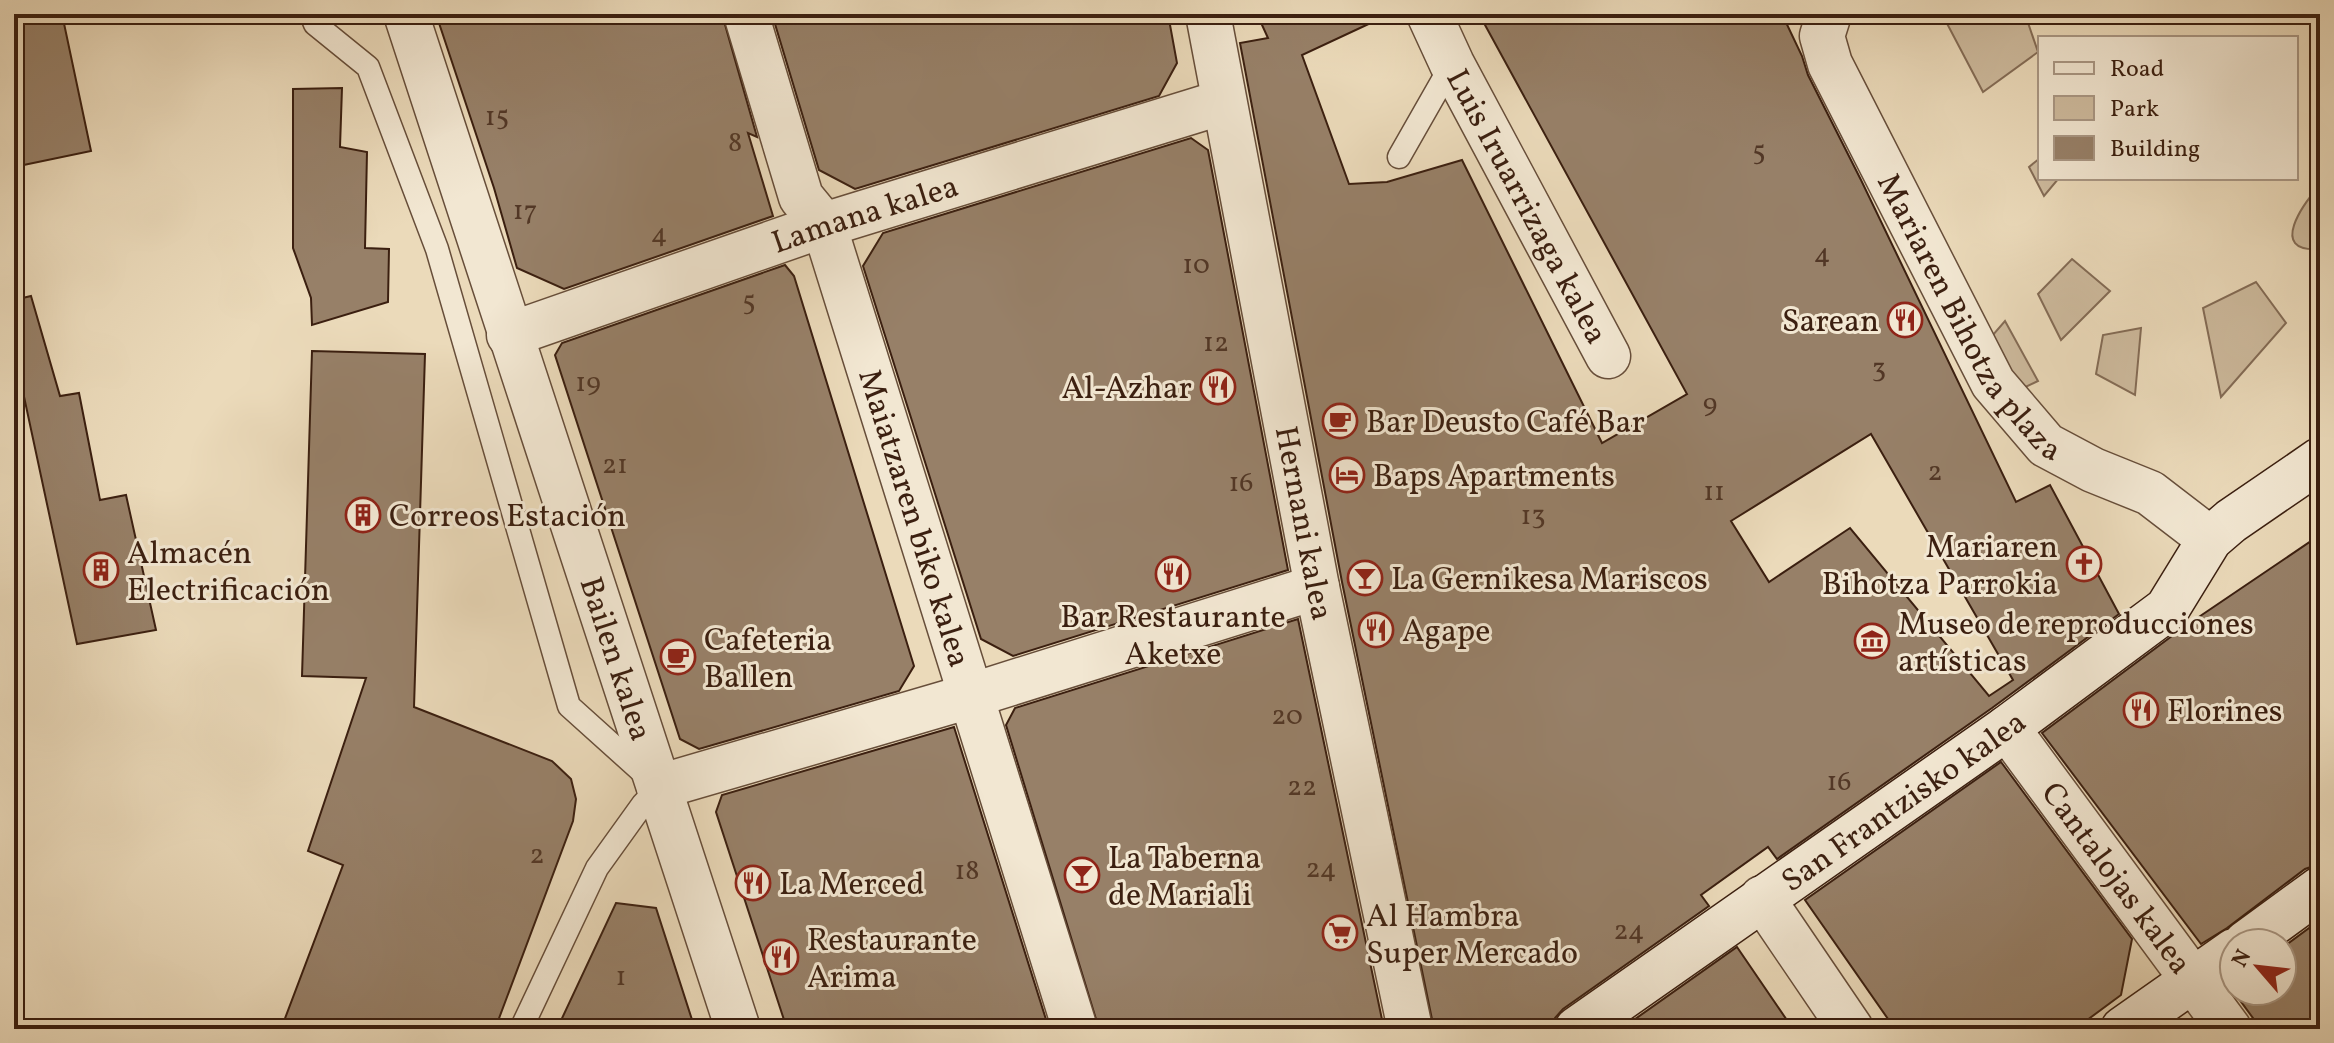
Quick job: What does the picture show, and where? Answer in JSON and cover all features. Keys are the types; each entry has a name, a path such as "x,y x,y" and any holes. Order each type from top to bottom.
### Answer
{"street":[{"name":"Bailen kalea","path":"406,14 738,1029"},
{"name":"Maiatzaren biko kalea","path":"746,14 801,197 824,225 1075,1029"},
{"name":"Hernani kalea","path":"1208,14 1317,587 1410,1029"},
{"name":"Luis Iruarrizaga kalea","path":"1429,14 1452,64 1608,356"},
{"name":"Mariaren Bihotza plaza","path":"1829,14 1822,36 1830,64 1993,383 2046,445 2093,470 2150,493 2210,539"},
{"name":"Lamana kalea","path":"509,335 824,225 1223,102"},
{"name":"San Frantzisko kalea","path":"1577,1029 2007,728 2167,609 2210,539 2320,460"},
{"path":"659,787 970,696 1317,587"},
{"name":"Cantalojas kalea","path":"2007,728 2229,1029"},
{"path":"2268,927 2320,889"},
{"path":"1762,898 1851,1029"},
{"path":"2123,1029 2218,962"}],"lane":[{"path":"311,14 315,24 368,67 437,249 569,706 659,787 597,868 521,1029"},
{"path":"1399,157 1452,64"}],"green space":[{"path":"1942,14 2025,14 2038,52 1983,92"},
{"path":"2038,160 2038,180 2057,180 2044,196 2029,167"},
{"path":"2320,185 2320,249 2304,248 2295,243 2292,235 2294,225"},
{"path":"2072,259 2110,291 2061,340 2038,294"},
{"path":"2256,282 2286,323 2221,397 2203,308"},
{"path":"2005,321 2038,381 2015,392 1985,344"},
{"path":"2141,328 2135,395 2096,374 2103,335"}],"building":[{"path":"14,14 62,14 91,151 14,167"},
{"path":"436,14 722,14 757,137 748,133 773,216 564,289 517,268"},
{"path":"772,14 1168,14 1177,63 1159,96 855,189 819,170"},
{"path":"1257,14 1390,14 1302,55 1349,184 1387,182 1462,160 1602,443 1687,394 1479,14 1782,14 1808,75 2016,502 2050,485 2119,614 1992,708 1777,859 1768,847 1701,895 1709,906 1563,1009 1555,1018 1552,1029 1434,1029 1342,582 1240,43 1268,38","holes":["1871,434 2013,680 1989,696 1850,528 1769,582 1731,521"]},
{"path":"342,88 340,147 367,152 365,248 389,249 388,302 312,325 311,298 293,248 293,89"},
{"path":"1191,138 1208,150 1288,570 1013,656 981,639 863,266 883,233"},
{"path":"785,265 794,276 914,666 899,691 699,749 680,739 555,355 562,343"},
{"path":"31,296 60,396 79,393 100,500 126,495 156,630 77,644 14,350 14,300"},
{"path":"312,351 425,354 414,707 552,761 571,779 576,799 573,821 495,1029 281,1029 343,865 308,851 366,678 302,676"},
{"path":"2320,535 2320,864 2305,869 2228,927 2218,927 2218,934 2201,944 2042,733 2184,627"},
{"path":"1298,619 1384,1029 1099,1029 1006,725 1015,708"},
{"path":"954,727 1049,1029 787,1029 716,812 722,795"},
{"path":"2001,762 2132,939 2121,995 2075,1029 1895,1029 1805,900"},
{"path":"616,903 656,908 695,1029 557,1029"},
{"path":"2320,920 2320,1029 2261,1029 2245,1007 2298,1007 2298,936"},
{"path":"1737,947 1793,1029 1621,1029"}],"place":[{"name":"Sarean","path":"1905,320"},
{"name":"Al-Azhar","path":"1218,387"},
{"name":"Bar Deusto Café Bar","path":"1340,421"},
{"name":"Baps Apartments","path":"1347,475"},
{"name":"Correos Estación","path":"363,515"},
{"name":"Mariaren Bihotza Parrokia","path":"2084,564"},
{"name":"Almacén Electrificación","path":"101,570"},
{"name":"Bar Restaurante Aketxe","path":"1173,574"},
{"name":"La Gernikesa Mariscos","path":"1365,578"},
{"name":"Agape","path":"1376,630"},
{"name":"Museo de reproducciones artísticas","path":"1872,641"},
{"name":"Cafeteria Ballen","path":"678,657"},
{"name":"Florines","path":"2141,710"},
{"name":"La Taberna de Mariali","path":"1082,875"},
{"name":"La Merced","path":"753,883"},
{"name":"Al Hambra Super Mercado","path":"1340,933"},
{"name":"Restaurante Arima","path":"781,957"}]}
